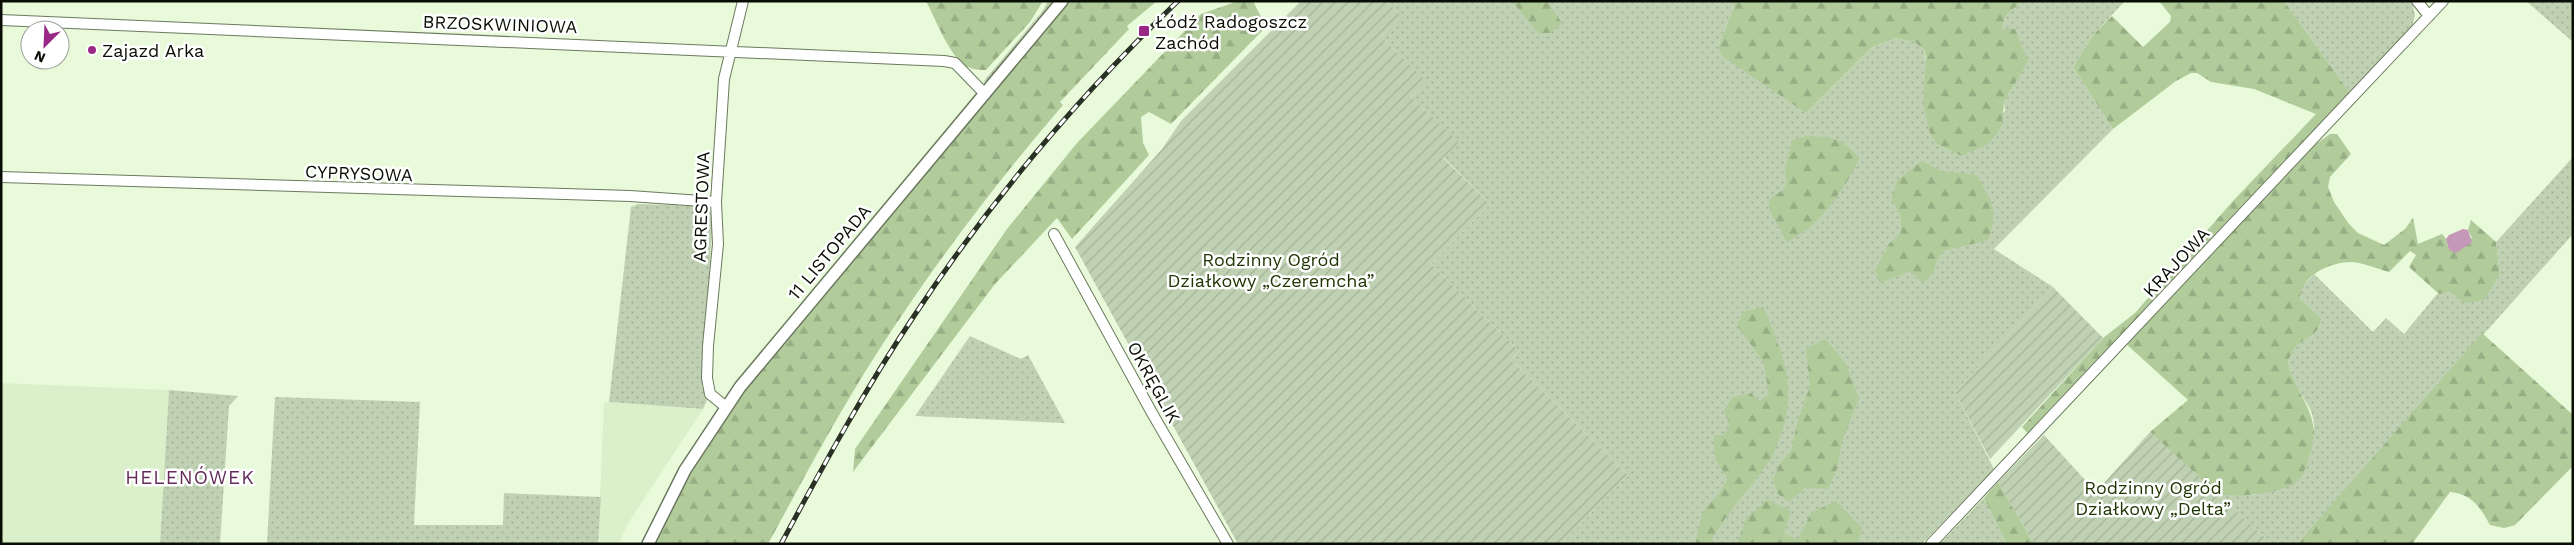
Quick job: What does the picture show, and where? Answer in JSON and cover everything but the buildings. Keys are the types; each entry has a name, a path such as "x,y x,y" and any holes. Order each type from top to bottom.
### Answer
{"street":[{"name":"AGRESTOWA","path":"726,407 710,394 707,378 718,244 716,202 724,73 743,1"},
{"name":"11 LISTOPADA","path":"648,544 685,470 726,407 760,362 1062,1"},
{"path":"2417,1 2430,16"},
{"name":"KRAJOWA","path":"1931,544 2443,1"},
{"name":"BRZOSKWINIOWA","path":"1,20 731,50 944,61 955,63 984,94"},
{"name":"CYPRYSOWA","path":"1,177 630,196 716,202"},
{"name":"OKRĘGLIK","path":"1054,234 1152,413 1228,544"}],"shaded area":[{"path":"2463,229 2468,230 2472,242 2456,253 2449,250 2446,239 2449,235"},
{"path":"1,383 169,390 160,544 1,544"},
{"path":"604,402 703,409 627,525 619,544 598,544"}],"green space":[{"path":"926,1 1043,1 1030,22 986,70 968,67 957,59"},
{"path":"1048,1 1055,1 988,81 983,82 1042,12"},
{"path":"1069,1 1157,1 1127,26 1129,29 1060,102 1063,105 989,195 943,257 862,376 768,544 655,544 685,481 743,392"},
{"path":"1238,1 1253,1 1266,27 1171,124 1149,112 1141,117 1143,143 1149,155 1072,239 1057,218 995,284 853,472 855,449 1007,229 1077,143 1201,14"},
{"name":"Rodzinny Ogród Działkowy „Czeremcha”","path":"1301,1 1386,1 1403,17 1381,37 1427,82 1411,97 1459,142 1443,158 1490,204 1431,264 1519,351 1511,360 1628,475 1561,544 1238,544 1075,247 1162,149 1181,121"},
{"path":"1386,1 1732,1 1734,7 1718,47 1806,113 1871,48 1895,38 1914,42 1924,49 1927,69 1924,90 1937,144 1961,156 2005,111 2004,102 2013,87 2002,29 2005,17 2022,1 2125,1 2094,34 2073,67 2113,129 1994,249 2053,287 1955,392 1994,469 1922,544 1561,544 1628,475 1511,360 1519,351 1431,264 1490,204 1443,157 1458,142 1411,97 1426,82 1381,37 1402,17"},
{"path":"1512,1 1547,1 1562,23 1551,33 1538,33"},
{"path":"1732,1 2022,1 2005,17 2002,29 2015,29 2028,61 2004,102 2002,125 1995,136 1987,145 1961,156 1937,144 1930,133 1923,105 1926,57 1924,49 1914,42 1895,38 1871,48 1806,113 1722,56 1718,47 1734,7"},
{"path":"2159,1 2284,1 2352,96 2030,436 2022,427 2103,338 2135,313 2232,202 2316,114 2254,89 2211,82 2197,73 2191,73 2176,81 2113,129 2073,67 2094,34 2112,16 2143,47 2170,22 2171,16"},
{"path":"2284,1 2412,1 2415,15 2412,27 2352,96"},
{"path":"2526,1 2573,1 2573,42"},
{"path":"2330,134 2337,134 2351,154 2330,177 2328,187 2334,202 2349,224 2358,233 2384,245 2405,229 2413,218 2418,244 2442,234 2446,239 2449,250 2472,238 2468,230 2471,220 2496,242 2500,274 2484,300 2464,303 2451,292 2439,294 2409,267 2416,255 2410,251 2389,272 2352,262 2326,267 2311,277 2305,283 2300,299 2321,318 2319,328 2296,347 2288,361 2293,379 2310,413 2314,431 2313,443 2303,473 2297,482 2290,486 2269,492 2233,495 2215,492 2150,432 2188,400 2125,343 2305,152"},
{"path":"1807,136 1837,140 1848,147 1859,159 1838,194 1820,217 1798,236 1787,242 1770,211 1769,200 1784,189 1787,182 1785,169 1792,140"},
{"path":"2573,157 2573,234 2297,544 2272,544 2215,492 2253,495 2297,482 2312,445 2314,426 2313,416 2294,379 2288,361 2296,348 2319,328 2321,318 2300,299 2302,287 2314,274 2373,332 2386,318 2404,334 2437,294 2451,292 2500,274 2496,242"},
{"path":"1922,161 1941,171 1977,175 1987,192 1992,206 1993,221 1988,240 1943,252 1939,256 1931,275 1922,282 1910,271 1880,283 1875,271 1888,245 1901,232 1901,217 1892,199 1897,180"},
{"path":"638,204 703,206 713,214 702,386 708,398 703,409 609,402 631,207"},
{"path":"2053,287 2103,338 1990,459 1955,392"},
{"path":"1763,307 1777,340 1786,372 1788,404 1785,421 1770,460 1723,521 1710,544 1695,544 1703,512 1721,491 1728,477 1715,458 1714,448 1714,435 1724,435 1730,426 1724,410 1733,397 1751,393 1759,401 1769,395 1764,363 1737,325 1743,312"},
{"path":"2482,333 2573,415 2573,466 2515,525 2504,528 2490,525 2474,502 2464,495 2450,492 2412,544 2297,544"},
{"path":"970,336 1021,359 1028,355 1065,423 915,416"},
{"path":"1825,339 1845,362 1859,399 1842,441 1837,469 1828,489 1806,487 1789,502 1778,494 1773,480 1779,465 1791,450 1798,420 1810,386 1806,349"},
{"path":"169,390 238,396 229,406 220,544 160,544"},
{"path":"275,397 420,402 414,525 503,525 504,493 601,497 598,544 267,544"},
{"name":"Rodzinny Ogród Działkowy „Delta”","path":"2150,432 2272,544 2034,544 1998,482 2044,435 2096,492"},
{"path":"1998,482 2034,544 2007,544 1984,498"},
{"path":"1984,498 2007,544 1940,544"},
{"path":"1767,500 1791,511 1784,533 1798,540 1811,513 1836,501 1862,528 1858,544 1737,544 1746,519"}],"railway":[{"path":"781,544 878,371 943,273 1037,151 1106,74 1178,1"}],"place":[{"name":"Łódź Radogoszcz Zachód","path":"1144,31"},
{"name":"Zajazd Arka","path":"92,50"}],"district":[{"name":"HELENÓWEK","path":"190,477"}]}
